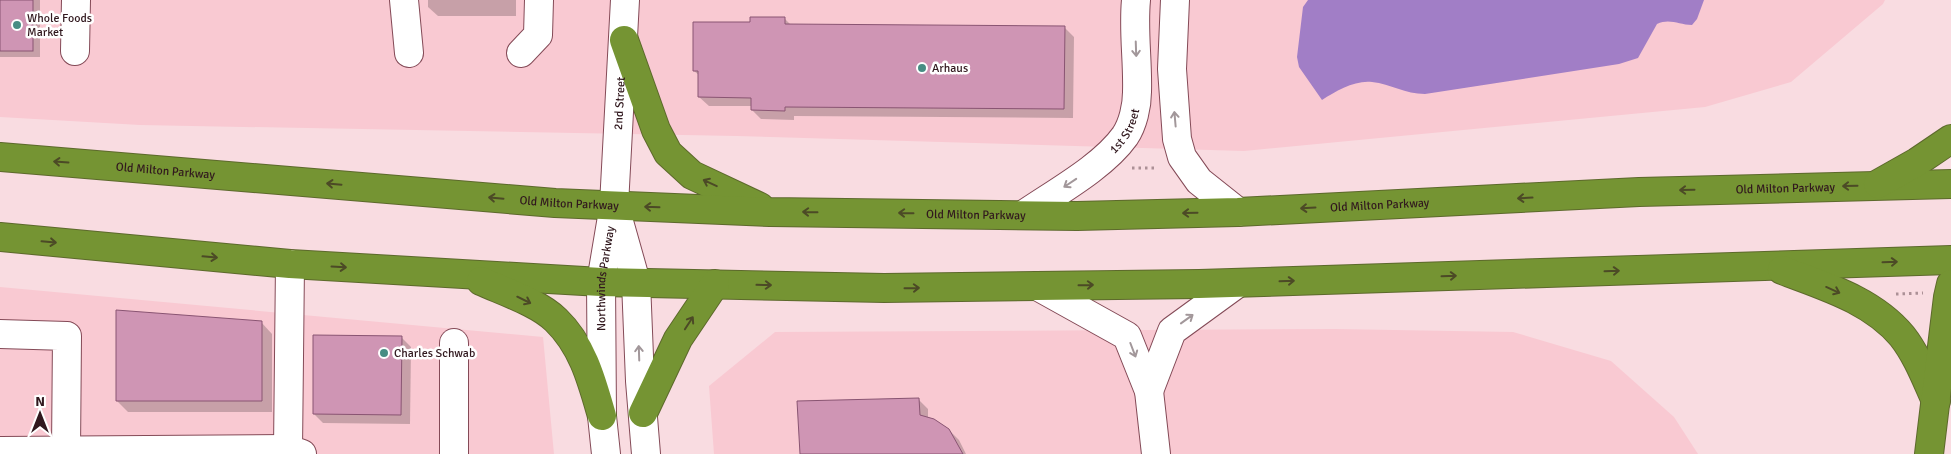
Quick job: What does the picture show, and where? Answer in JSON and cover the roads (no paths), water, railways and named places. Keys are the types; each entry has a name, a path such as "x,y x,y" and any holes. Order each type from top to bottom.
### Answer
{"highway":[{"path":"624,40 656,130 668,153 692,175 770,212"},
{"path":"1876,186 1917,162 1951,138"},
{"name":"Old Milton Parkway","path":"0,157 545,202 770,212 1077,216 1238,212 1639,192 1951,184"},
{"path":"0,237 290,264 601,282 884,288 1238,283 1951,260"},
{"path":"1771,266 1868,306 1881,316 1910,348 1936,401"},
{"path":"463,274 527,301 555,319 576,344 590,373 602,416"},
{"path":"643,413 678,339 715,284"},
{"path":"1929,454 1948,296 1940,288"}],"street":[{"path":"75,51 76,0"},
{"path":"404,0 409,53"},
{"path":"521,54 538,35 539,0"},
{"name":"2nd Street","path":"614,205 625,0"},
{"name":"1st Street","path":"1023,215 1104,159 1126,135 1134,117 1137,93 1136,0"},
{"path":"1175,0 1172,69 1177,139 1182,157 1199,181 1238,212"},
{"name":"Northwinds Parkway","path":"606,454 602,416 601,282 614,205"},
{"name":"Northwinds Parkway","path":"614,205 636,282 646,454"},
{"path":"0,451 293,452 290,264"},
{"path":"1149,391 1172,331 1238,283"},
{"path":"1037,286 1127,336 1149,391 1156,454"},
{"path":"0,334 67,336 66,450"},
{"path":"454,343 454,454"}],"place":[{"name":"Whole Foods Market","path":"17,25"},
{"name":"Arhaus","path":"922,68"},
{"name":"Charles Schwab","path":"384,353"}]}
